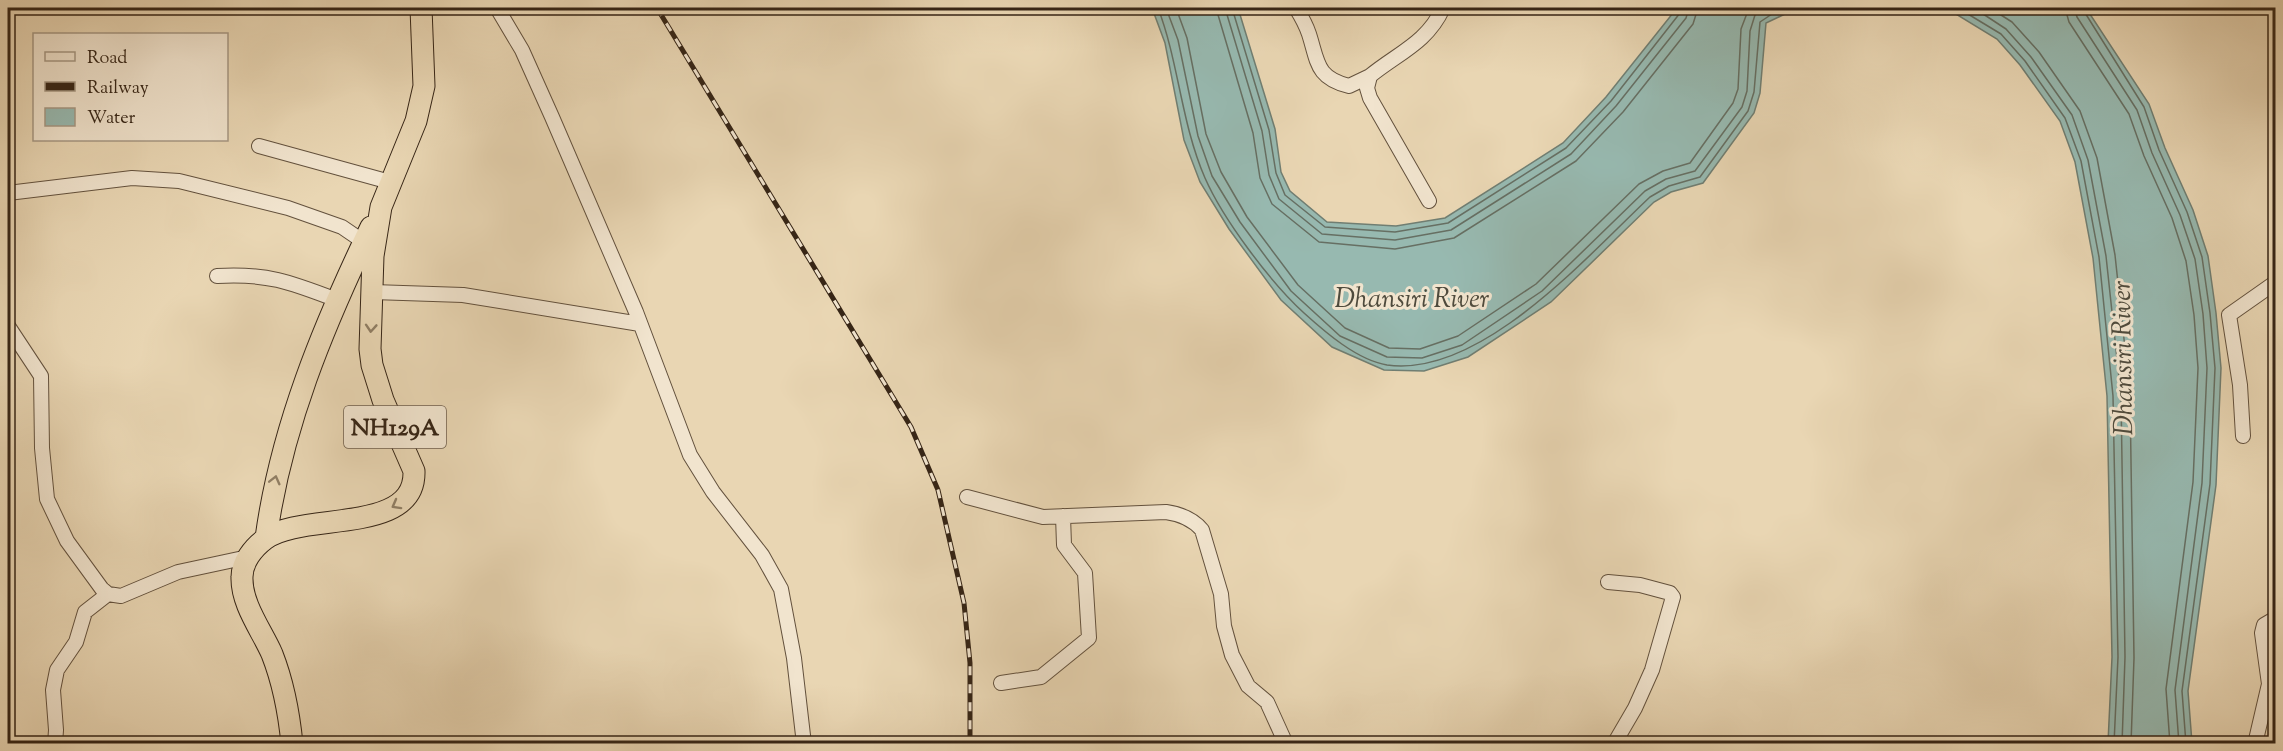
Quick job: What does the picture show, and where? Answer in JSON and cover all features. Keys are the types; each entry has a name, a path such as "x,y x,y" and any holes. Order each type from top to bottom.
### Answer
{"highway":[{"name":"NH129A","path":"266,538 273,485 298,399 337,300 381,207 416,121 424,86 421,8"},
{"name":"NH129A","path":"248,557 266,538 287,530 379,513 401,504 411,495 415,485 414,471 382,400 372,365 375,238 381,207"},
{"path":"248,557 242,578 244,593 277,668 292,744"}],"street":[{"path":"497,8 522,50 552,117 640,324 690,455 713,492 762,555 781,589 794,658 804,744"},
{"path":"1296,8 1309,33 1318,64 1326,77 1349,86 1370,76 1422,40 1438,20 1443,8"},
{"path":"1370,76 1368,88 1370,98 1429,201"},
{"path":"259,146 390,182"},
{"path":"8,193 132,178 179,181 288,208 342,227 364,242"},
{"path":"217,276 247,274 270,277 337,300"},
{"path":"2243,436 2240,385 2229,315 2276,282"},
{"path":"373,292 463,295 640,324"},
{"path":"8,329 41,376 43,465 52,511 78,559 108,594 121,596 178,572 248,557"},
{"path":"967,497 1028,515 1166,512 1188,518 1199,526 1221,594 1224,626 1232,655 1248,686 1267,702 1286,744"},
{"path":"1001,683 1041,677 1089,638 1085,573 1064,545 1063,516"},
{"path":"1608,582 1640,585 1670,593 1673,597 1652,670 1635,708 1614,744"},
{"path":"56,741 53,690 57,670 76,642 85,612 108,594"},
{"path":"2255,744 2269,684 2262,633 2264,625 2276,618"}],"water":[{"name":"Dhansiri River","path":"1152,8 1238,8 1275,129 1281,172 1290,191 1327,222 1396,226 1445,218 1563,143 1606,97 1677,8 1798,8 1766,23 1760,93 1754,113 1703,183 1671,192 1654,202 1551,302 1468,357 1424,371 1384,370 1332,347 1281,300 1229,229 1200,182 1184,140 1165,43"},
{"name":"Dhansiri River","path":"1946,8 2086,8 2149,104 2165,148 2193,210 2208,256 2221,368 2216,485 2188,691 2192,743 2108,743 2112,657 2107,396 2093,258 2075,162 2060,121 2020,65 1997,39"}],"railway":[{"path":"657,8 911,427 938,490 964,603 970,663 970,744"}]}
